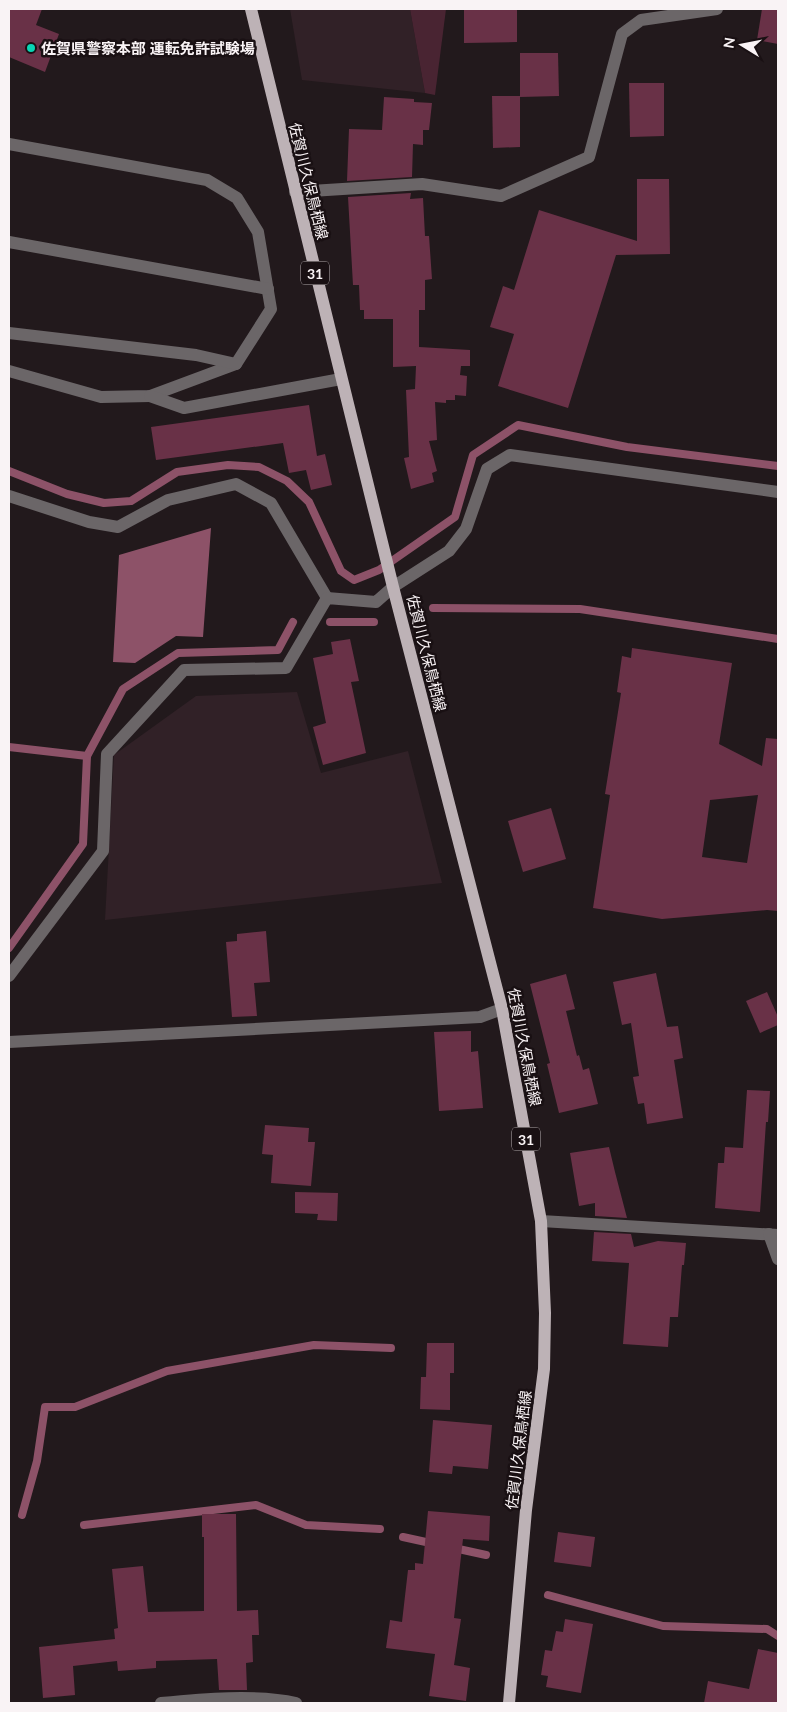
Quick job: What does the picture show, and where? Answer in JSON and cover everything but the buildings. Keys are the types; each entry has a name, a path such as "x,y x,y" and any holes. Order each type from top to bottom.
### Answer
{"main road":[{"name":"佐賀川久保鳥栖線","path":"251,9 393,587 502,1009 541,1221 545,1313 544,1369 526,1510 509,1703"}],"street":[{"path":"295,192 422,184 501,196 589,157 622,34 641,20 717,9"},
{"path":"9,144 207,180 238,198 258,232 271,309 236,364 150,396 101,397 9,371"},
{"path":"9,242 268,289"},
{"path":"9,333 196,355 236,364"},
{"path":"150,396 184,408 341,379"},
{"path":"327,598 376,602 393,587 449,552 466,530 487,469 510,455 778,492"},
{"path":"9,496 89,522 118,527 168,500 236,484 271,503 327,598"},
{"path":"9,976 103,851 107,754 184,670 286,668 327,598"},
{"path":"9,1042 480,1017 502,1009"},
{"path":"541,1221 774,1234 778,1259"},
{"path":"160,1703 194,1700 278,1699 296,1703"}],"shaded area":[{"path":"290,9 410,9 425,93 302,80"},
{"path":"410,9 446,9 435,95 425,93"},
{"path":"211,528 203,637 176,636 135,663 113,662 119,555"},
{"path":"297,692 321,773 408,751 442,883 105,920 114,755 196,696"}],"waterway":[{"path":"9,471 67,494 104,503 131,501 177,472 228,465 259,467 287,481 309,502 341,571 354,580 379,570 455,517 473,455 518,425 627,447 778,466"},
{"path":"433,608 580,609 778,639"},
{"path":"9,747 87,756 123,689 178,653 278,650 293,622"},
{"path":"330,622 374,622"},
{"path":"9,948 83,844 87,756"},
{"path":"22,1515 37,1461 45,1407 75,1407 167,1371 314,1345 391,1348"},
{"path":"84,1525 256,1505 306,1525 380,1529"},
{"path":"403,1537 435,1544"},
{"path":"454,1548 486,1555"},
{"path":"548,1595 663,1626 767,1629 778,1636"}],"place":[{"name":"佐賀県警察本部 運転免許試験場","path":"31,48"}]}
